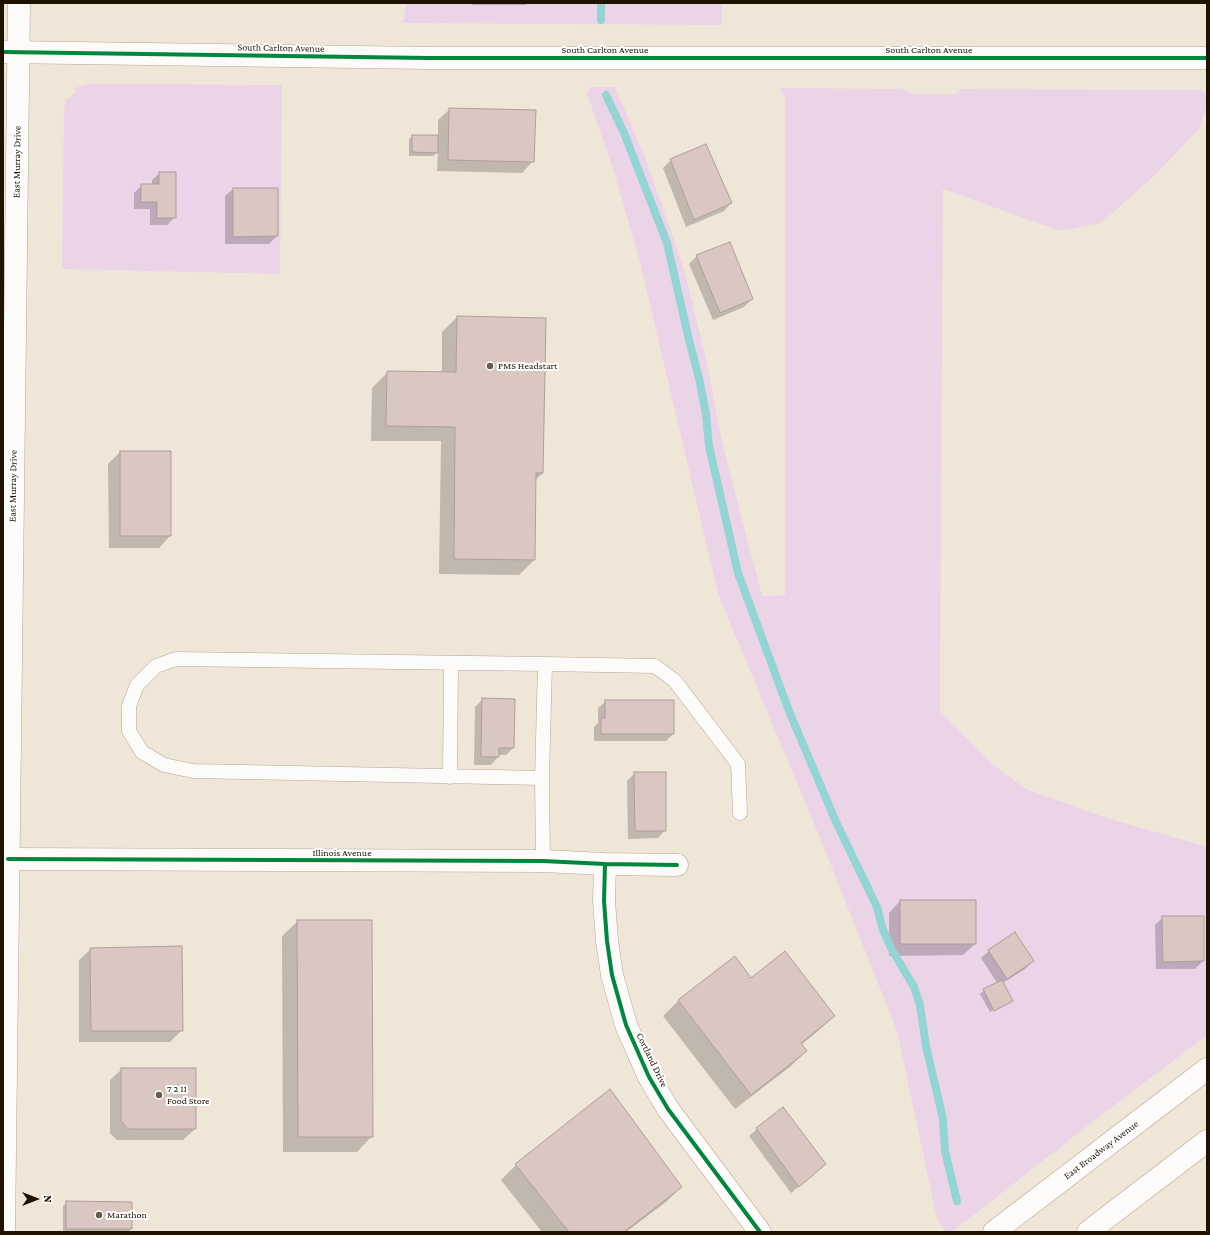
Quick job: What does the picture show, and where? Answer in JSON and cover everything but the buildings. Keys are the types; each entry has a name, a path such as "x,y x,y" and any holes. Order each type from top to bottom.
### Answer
{"main road":[{"name":"East Murray Drive","path":"4,1232 8,859 11,52 19,3"},
{"name":"South Carlton Avenue","path":"11,52 428,58 1207,58"},
{"name":"Illinois Avenue","path":"8,859 543,862 677,865"},
{"name":"Cortland Drive","path":"605,864 604,901 607,940 612,976 626,1025 649,1076 668,1109 760,1232"},
{"name":"East Broadway Avenue","path":"994,1232 1207,1069"},
{"path":"1088,1232 1207,1141"}],"lane":[{"path":"542,778 193,771 164,765 142,752 129,731 129,706 137,685 156,666 176,659 655,666 675,681 738,764 740,813"},
{"path":"450,777 451,663"},
{"path":"543,862 542,778 545,664"}],"shaded area":[{"path":"406,3 722,3 722,25 403,23"},
{"path":"89,84 282,85 280,274 62,269 64,109 66,100 77,92 74,88"},
{"path":"590,87 615,87 645,157 684,269 706,358 722,442 762,596 785,595 785,94 781,93 781,88 902,89 911,94 955,94 961,89 1199,90 1207,94 1207,106 1198,130 1153,177 1101,223 1060,231 943,189 940,711 992,764 1026,789 1107,818 1207,847 1207,1035 1095,1120 952,1232 946,1232 937,1219 897,1031 820,838 718,594 640,262 613,169 587,94"}],"waterway":[{"path":"601,3 601,20"},
{"path":"606,95 624,133 667,243 699,378 706,414 709,446 738,573 789,711 836,822 877,907 883,930 892,950 914,987 920,1005 926,1046 943,1119 945,1151 957,1201"}],"cycle path":[{"path":"3,52 428,58 1207,58"},
{"path":"8,859 543,861 677,865"},
{"path":"605,864 604,901 607,941 612,975 626,1025 649,1077 668,1109 760,1232"}],"place":[{"name":"PMS Headstart","path":"490,366"},
{"name":"7 2 11 Food Store","path":"159,1095"},
{"name":"Marathon","path":"99,1215"}]}
